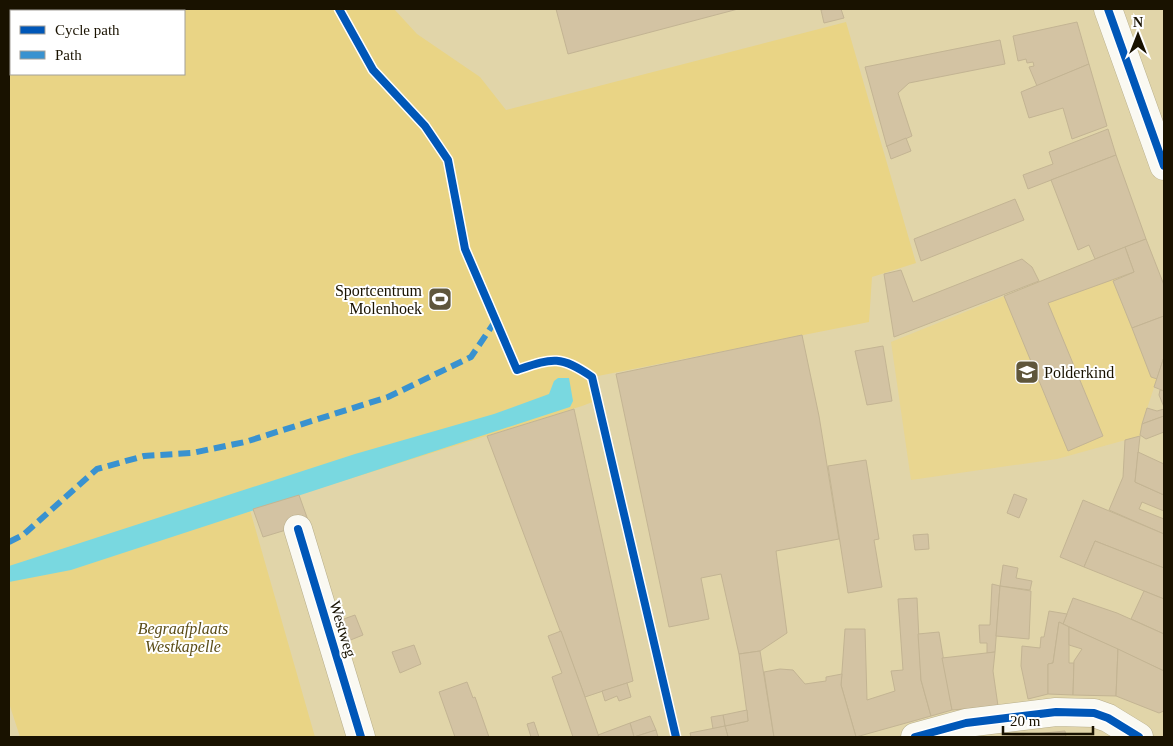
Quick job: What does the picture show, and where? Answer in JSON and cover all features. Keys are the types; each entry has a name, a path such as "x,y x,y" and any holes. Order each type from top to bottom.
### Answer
{"street":[{"path":"1108,9 1164,166"},
{"name":"Westweg","path":"298,529 362,737"},
{"path":"915,737 966,723 1056,712 1094,713 1108,718 1139,737"}],"shaded area":[{"name":"Polderkind","path":"1125,247 1134,272 1113,281 1132,328 1164,316 1164,357 1142,424 1140,436 1057,459 911,480 891,342"}],"green space":[{"name":"Sportcentrum Molenhoek","path":"9,9 394,9 417,34 480,77 506,110 846,22 916,263 872,277 869,322 593,377 598,400 250,510 315,737 20,737 9,703"}],"water":[{"path":"558,378 569,378 573,401 570,407 71,570 9,582 9,566 355,454 494,414 549,394 554,381"}],"building":[{"path":"556,9 738,9 568,54"},
{"path":"841,9 844,18 824,23 821,10"},
{"path":"1077,22 1089,64 1037,86 1029,67 1034,66 1033,62 1027,63 1026,59 1018,61 1013,36"},
{"path":"1000,40 1005,64 909,83 898,93 912,136 887,147 865,67"},
{"path":"1089,64 1107,126 1072,139 1063,108 1029,118 1021,92"},
{"path":"1108,129 1116,155 1028,189 1023,175 1053,164 1049,152"},
{"path":"906,138 911,151 891,159 887,146"},
{"path":"1116,155 1146,239 1095,259 1089,245 1078,250 1051,180"},
{"path":"1015,199 1024,220 921,261 914,239"},
{"path":"1146,239 1164,285 1164,316 1132,328 1113,281 1134,272 1125,247"},
{"path":"1125,247 1134,272 1048,303 1103,436 1068,451 1004,296"},
{"path":"1022,259 1032,267 1039,281 894,337 884,274 901,270 913,302"},
{"path":"1164,316 1164,357 1157,379 1151,377 1132,328"},
{"path":"802,335 819,416 839,539 776,551 787,633 760,651 739,654 721,574 701,578 709,619 669,627 616,374"},
{"path":"883,346 892,401 867,405 855,351"},
{"path":"1164,357 1164,391 1154,387"},
{"path":"1160,390 1164,391 1164,407 1159,395"},
{"path":"1147,408 1157,411 1164,409 1164,416 1142,424"},
{"path":"574,409 633,681 585,697 487,436"},
{"path":"1164,416 1164,432 1146,439 1140,435 1142,424"},
{"path":"1140,436 1135,482 1164,495 1164,511 1142,502 1139,509 1164,519 1164,534 1109,510 1123,477 1125,440"},
{"path":"1138,452 1164,464 1164,495 1135,482"},
{"path":"866,460 879,539 874,540 882,587 848,593 828,466"},
{"path":"1014,494 1027,499 1019,518 1007,513"},
{"path":"299,495 309,523 263,537 253,509"},
{"path":"1083,500 1164,534 1164,568 1095,541 1084,567 1060,557"},
{"path":"928,534 929,549 915,550 913,535"},
{"path":"1095,541 1164,568 1164,599 1084,567"},
{"path":"1003,565 1018,568 1016,578 1032,581 1030,590 1000,586"},
{"path":"992,584 1000,586 995,652 987,653 987,643 980,643 979,625 990,625"},
{"path":"1000,586 1031,591 1029,639 996,636"},
{"path":"1144,591 1164,599 1164,634 1131,619"},
{"path":"917,598 921,680 931,716 856,737 841,685 845,629 865,629 867,700 895,691 891,671 903,670 898,599"},
{"path":"1073,598 1117,613 1164,634 1164,671 1063,624"},
{"path":"1049,611 1067,614 1063,624 1059,622 1053,663 1048,664 1048,694 1028,699 1021,666 1022,646 1040,648 1041,637 1044,637"},
{"path":"355,615 363,635 348,641 338,621"},
{"path":"1059,622 1069,627 1069,663 1074,663 1073,695 1048,694 1048,664 1053,663"},
{"path":"1069,627 1118,649 1116,696 1073,695 1074,661 1082,649 1069,645"},
{"path":"561,631 599,737 573,737 552,677 562,673 548,636"},
{"path":"939,632 952,710 931,716 921,680 918,634"},
{"path":"414,645 421,664 400,673 392,652"},
{"path":"1118,649 1164,671 1164,711 1159,713 1116,696"},
{"path":"760,651 774,737 728,737 725,726 748,721 739,654"},
{"path":"995,652 993,671 998,706 952,710 942,658"},
{"path":"780,669 793,670 805,684 826,681 826,677 842,674 841,685 856,737 774,737 764,672"},
{"path":"467,682 473,698 475,697 489,737 455,737 439,692"},
{"path":"627,683 631,697 619,701 617,696 605,701 602,691"},
{"path":"747,710 748,721 725,726 723,715"},
{"path":"723,715 725,726 713,729 711,717"},
{"path":"650,716 656,730 634,737 630,723"},
{"path":"534,722 539,737 531,737 527,724"},
{"path":"630,723 634,737 599,737 598,735"},
{"path":"725,726 728,737 691,737 690,733"},
{"path":"656,730 658,737 634,737"},
{"path":"1065,731 1066,737 1023,737 1023,735"},
{"path":"1023,735 1023,737 999,737"}],"marked path":[{"path":"9,542 23,535 97,469 144,456 192,453 245,442 388,397 471,357 496,320"}],"cycle path":[{"path":"339,9 373,70 425,126 448,160 465,249 517,370 539,363 556,361 572,365 592,377 676,737"},
{"path":"1108,9 1164,166"},
{"path":"298,529 361,737"},
{"path":"915,737 966,723 1056,712 1094,713 1108,718 1139,737"}],"place":[{"name":"Sportcentrum Molenhoek","path":"440,299"},
{"name":"Polderkind","path":"1027,372"}],"park label":[{"name":"Begraafplaats Westkapelle","path":"183,637"}]}
